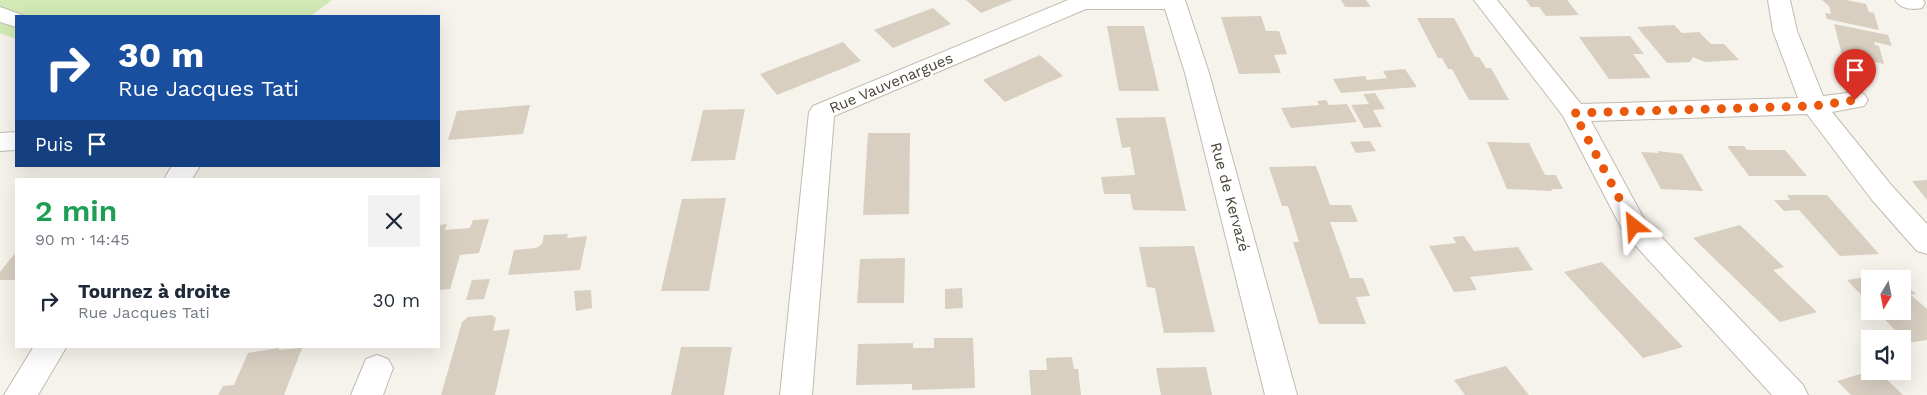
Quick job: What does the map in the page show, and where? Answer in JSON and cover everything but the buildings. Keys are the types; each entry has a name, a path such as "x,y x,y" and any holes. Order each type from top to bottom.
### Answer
{"street":[{"path":"0,7 5,0"},
{"path":"1485,0 1574,113 1634,226 1792,395"},
{"path":"1778,0 1785,32 1814,106 1882,193 1927,243"},
{"name":"Rue Vauvenargues","path":"796,395 822,112 1083,2 1174,1"},
{"name":"Rue de Kervazé","path":"1174,1 1197,73 1281,395"},
{"path":"0,14 15,20"},
{"path":"1574,113 1814,106 1855,100"},
{"path":"0,142 15,141"},
{"path":"178,178 187,167"},
{"path":"20,395 50,348"}],"green space":[{"path":"0,0 332,0 312,15 15,15 15,39 0,33"}],"route":[{"path":"1634,226 1574,113 1814,106 1855,100"}]}
